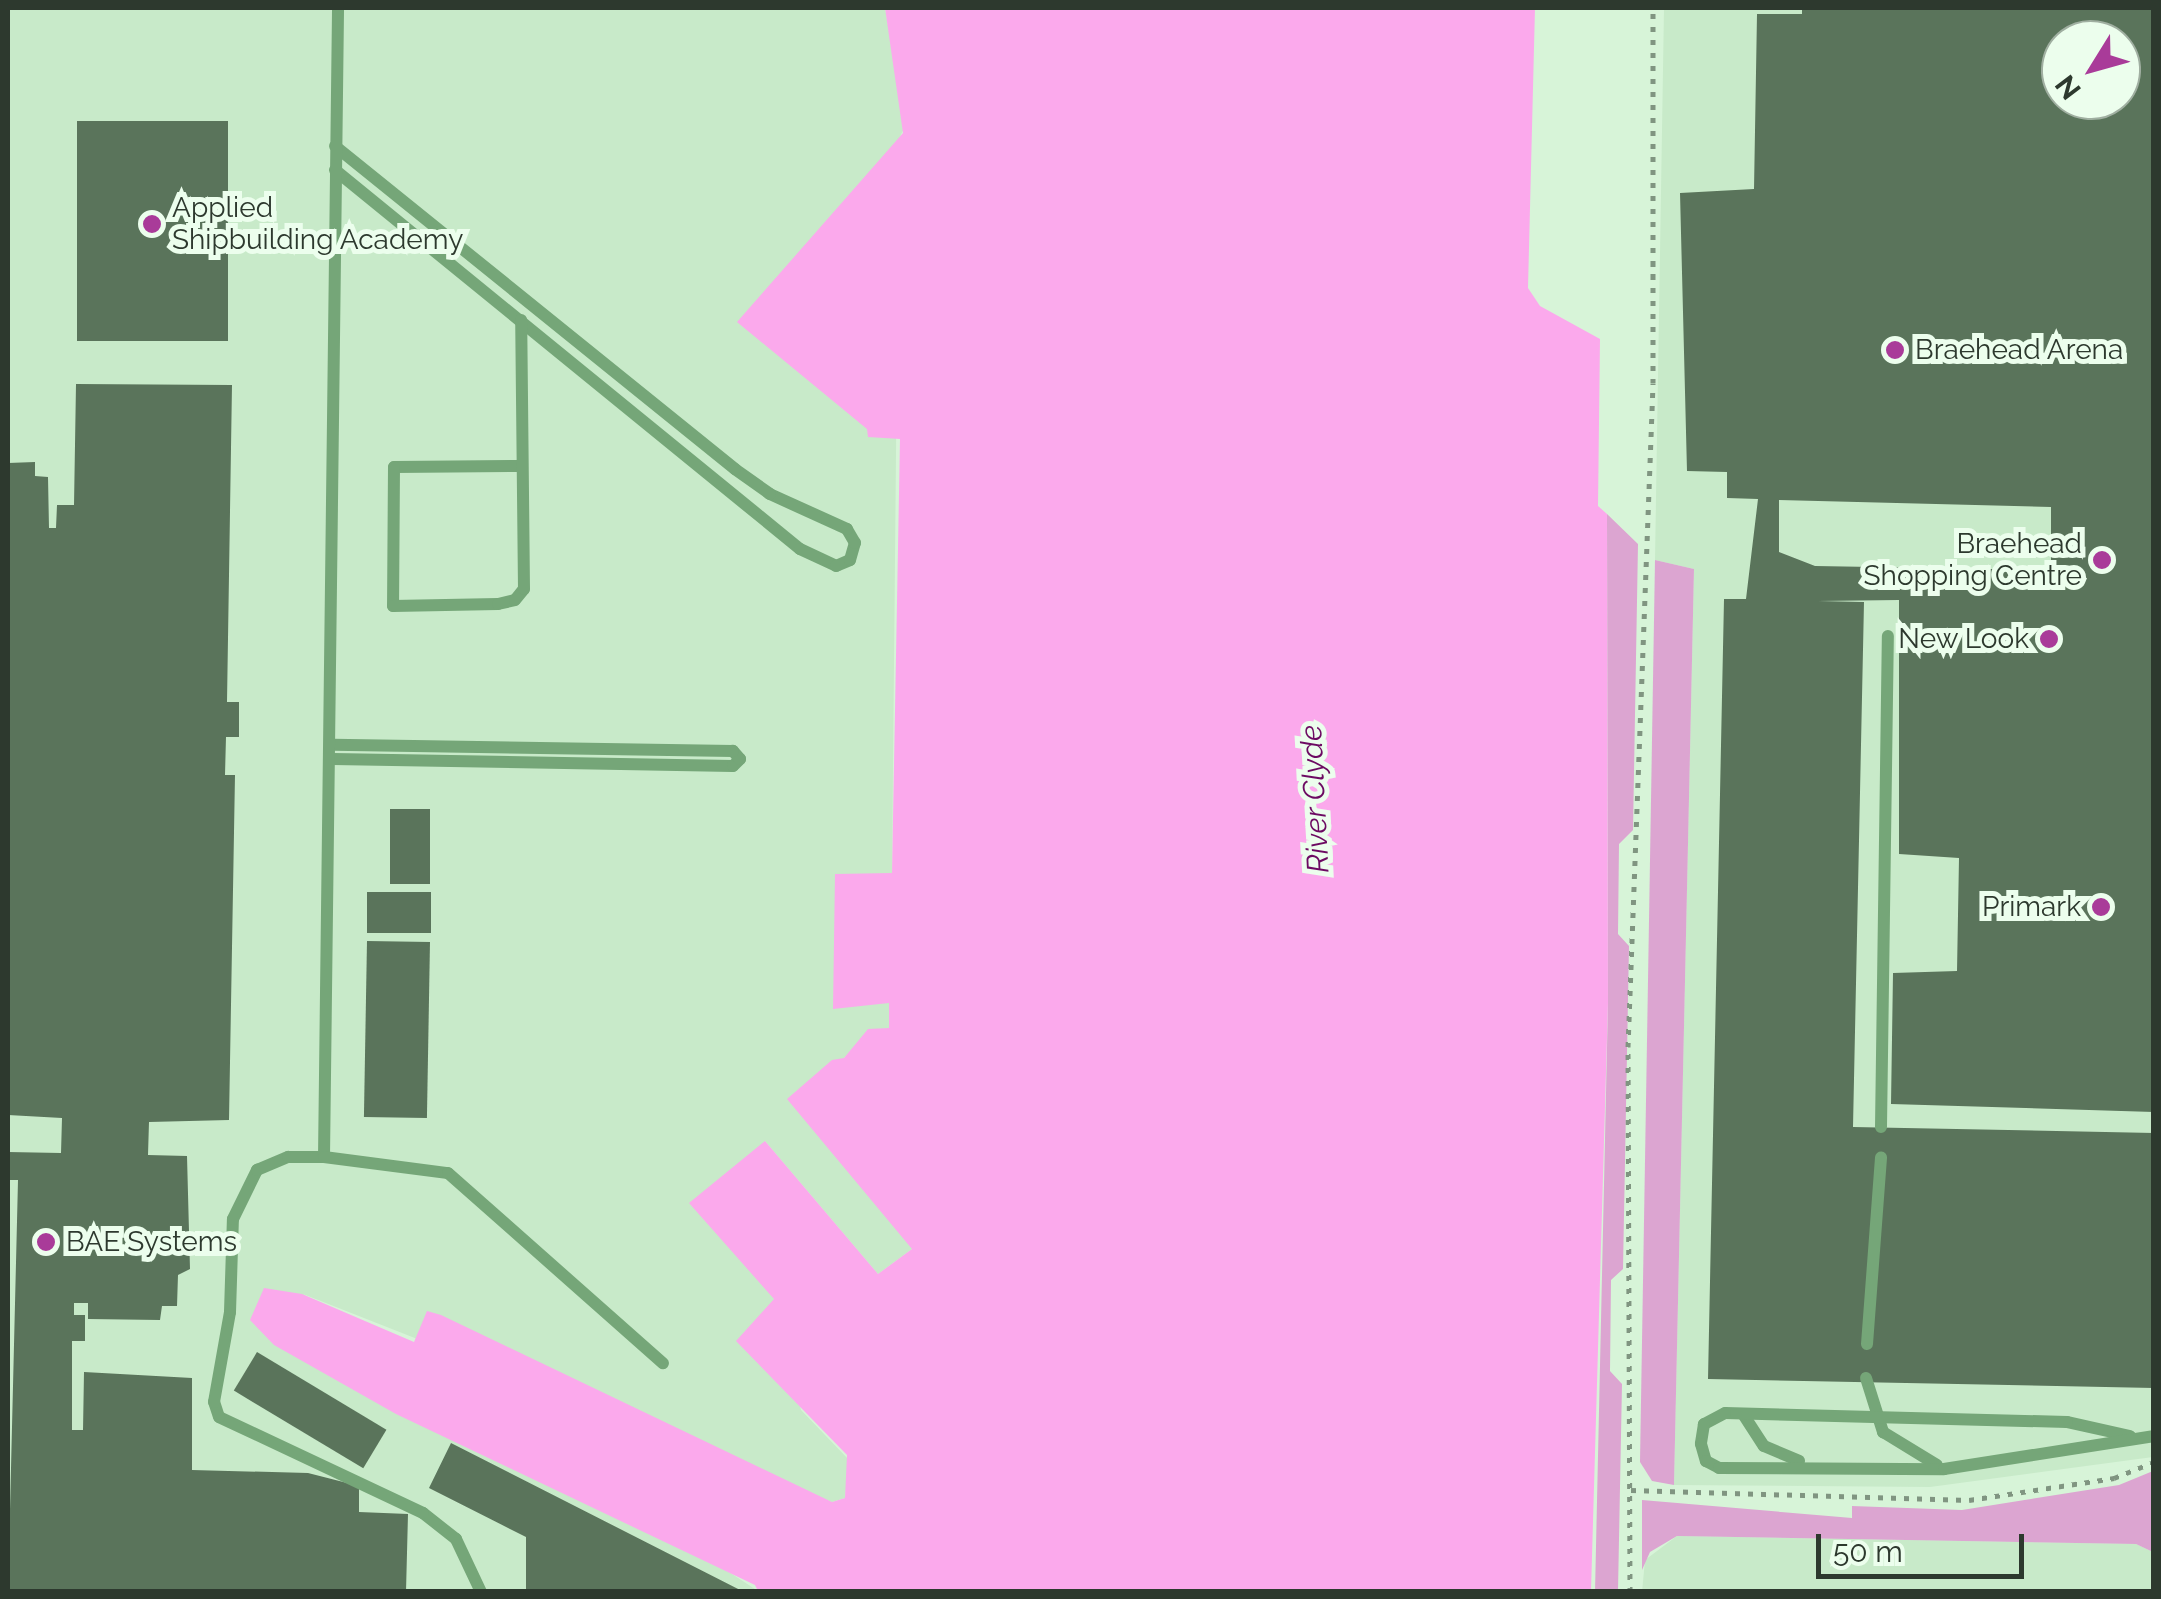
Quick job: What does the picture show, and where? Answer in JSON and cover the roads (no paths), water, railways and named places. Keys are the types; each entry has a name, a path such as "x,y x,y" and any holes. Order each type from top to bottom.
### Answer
{"lane":[{"path":"324,1157 333,752 338,8"},
{"path":"335,146 735,470 770,494 847,529 856,544 850,560 836,566 810,556 335,170"},
{"path":"520,466 394,468 394,606 498,604 520,595 526,480 520,466 521,320"},
{"path":"1881,1127 1888,636"},
{"path":"733,751 740,758 733,766 333,752 733,751"},
{"path":"481,1592 467,1554 423,1513 231,1427 215,1410 235,1211 264,1165 324,1157 448,1174 663,1363"},
{"path":"1868,1344 1881,1158"},
{"path":"1866,1378 1876,1417 1895,1444 1944,1469"},
{"path":"2130,1436 2067,1422 1725,1413 1704,1424 1706,1460 1718,1468 1944,1469 2130,1436 2154,1436"},
{"path":"1744,1414 1774,1455 1816,1466"}],"water":[{"name":"River Clyde","path":"885,8 1535,8 1528,288 1540,306 1600,339 1598,506 1607,514 1608,1003 1591,1591 758,1591 755,1585 396,1414 274,1345 250,1320 264,1288 302,1294 414,1342 427,1311 441,1315 832,1502 845,1498 847,1455 736,1341 774,1299 689,1203 765,1141 878,1274 912,1249 787,1099 832,1060 844,1058 868,1029 889,1028 889,1003 833,1009 835,874 892,873 900,439 868,437 867,429 737,322 903,133"}],"place":[{"name":"Applied Shipbuilding Academy","path":"152,224"},
{"name":"Braehead Arena","path":"1895,350"},
{"name":"Braehead Shopping Centre","path":"2102,560"},
{"name":"New Look","path":"2049,639"},
{"name":"Primark","path":"2101,907"},
{"name":"BAE Systems","path":"46,1242"}]}
